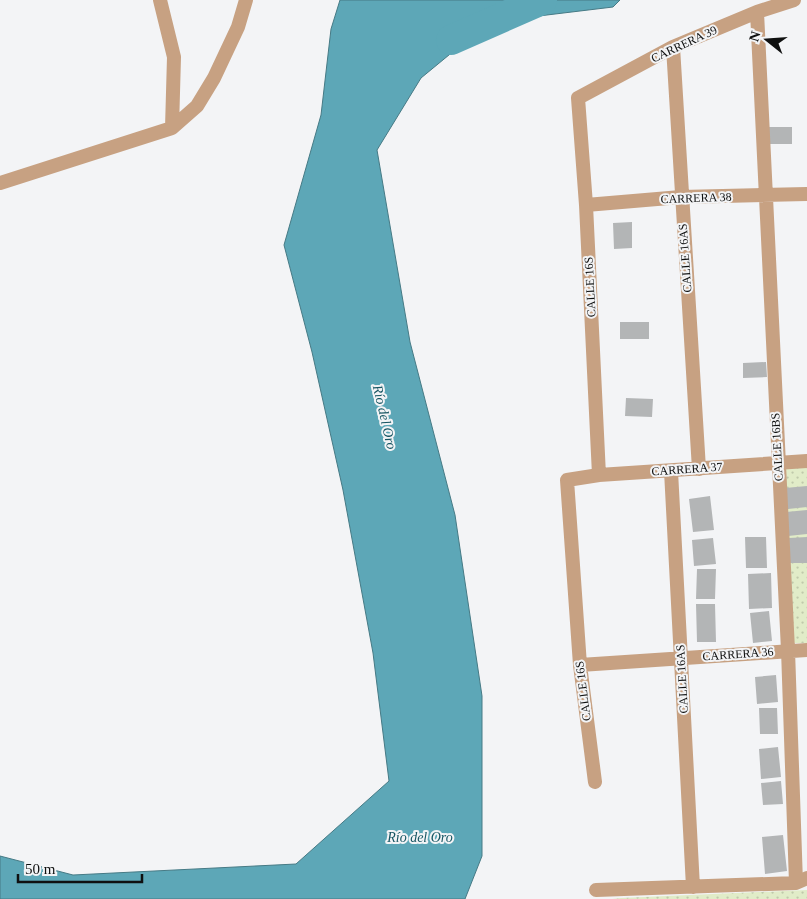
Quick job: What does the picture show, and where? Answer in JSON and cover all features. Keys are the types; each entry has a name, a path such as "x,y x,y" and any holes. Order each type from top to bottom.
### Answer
{"street":[{"path":"160,0 174,57 172,128"},
{"path":"0,183 172,128 197,106 214,78 238,27 246,0"},
{"name":"CARRERA 39","path":"578,98 674,47 757,12 794,0"},
{"name":"CALLE 16BS","path":"757,12 778,462 801,880"},
{"name":"CALLE 16AS","path":"674,47 681,197 699,469"},
{"name":"CALLE 16S","path":"578,98 586,206 599,475"},
{"name":"CARRERA 38","path":"586,206 681,197 807,194"},
{"name":"CARRERA 37","path":"567,480 599,475 807,461"},
{"name":"CALLE 16AS","path":"671,471 693,887"},
{"name":"CALLE 16S","path":"567,480 580,665 595,782"},
{"name":"CARRERA 36","path":"580,665 807,650"},
{"path":"596,890 693,887 801,880"}],"green space":[{"path":"807,467 807,643 792,643 783,468"},
{"path":"807,890 807,899 612,899 621,898"}],"water":[{"name":"Río del Oro","path":"340,0 620,0 613,7 489,22 421,78 377,150 410,342 455,515 482,696 482,856 465,899 0,899 0,856 73,875 296,864 389,781 373,653 343,490 312,352 284,245 321,115 331,29"}],"building":[{"path":"768,127 792,127 792,144 768,144"},
{"path":"632,222 632,248 614,249 613,223"},
{"path":"620,322 649,322 649,339 620,339"},
{"path":"766,362 767,377 743,378 743,363"},
{"path":"626,398 653,399 652,417 625,416"},
{"path":"807,486 807,507 788,509 785,488"},
{"path":"710,496 714,530 693,532 689,499"},
{"path":"807,510 807,534 788,536 786,512"},
{"path":"745,537 766,537 767,568 746,568"},
{"path":"807,537 807,563 790,563 789,538"},
{"path":"713,538 716,564 694,566 692,540"},
{"path":"697,569 716,569 715,599 696,599"},
{"path":"771,573 772,608 749,609 748,574"},
{"path":"696,604 715,604 716,642 697,642"},
{"path":"769,611 772,641 753,643 750,613"},
{"path":"776,675 778,702 757,704 755,677"},
{"path":"759,708 777,708 778,734 760,734"},
{"path":"778,747 781,777 761,779 759,749"},
{"path":"781,781 783,804 763,805 761,783"},
{"path":"783,835 787,871 765,874 762,837"}],"waterway":[{"name":"Río del Oro","path":"451,40 542,0"}]}
